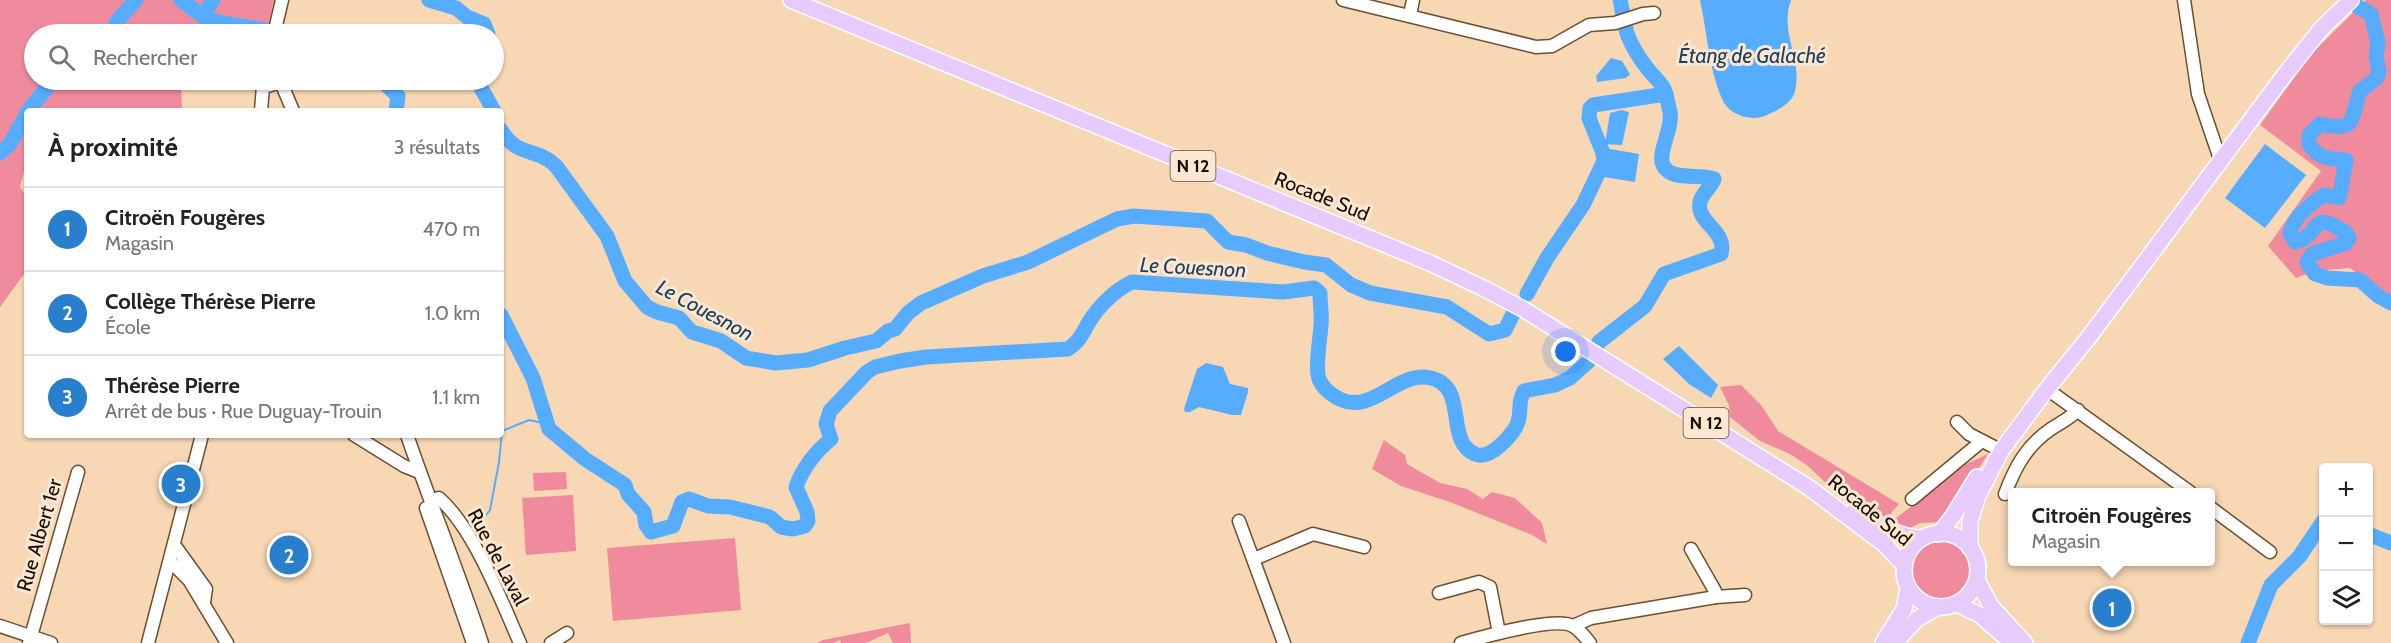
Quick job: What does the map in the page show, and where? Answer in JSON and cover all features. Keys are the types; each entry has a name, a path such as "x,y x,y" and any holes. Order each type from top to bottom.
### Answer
{"main road":[{"name":"Rocade Sud","path":"791,0 1430,263 1513,304 1808,487 1884,544 1904,565"},
{"path":"1939,534 1962,502 1991,449 2048,389 2286,73 2321,29 2347,4"},
{"path":"1991,449 1970,521 1970,548 1977,563 1977,580 1991,606 2025,643"},
{"name":"Rocade Sud","path":"1808,487 1895,532 1912,538 1922,538"},
{"path":"1938,607 1921,601 1908,588 1904,577 1904,565 1912,547 1922,538 1939,534 1956,537 1970,548"},
{"path":"1895,643 1917,619 1938,607 1957,604 1969,594 1977,580"},
{"path":"1883,643 1905,609 1908,588"},
{"path":"1957,604 1980,615 2012,643"}],"street":[{"path":"276,24 282,0"},
{"path":"1343,0 1536,47 1552,46 1589,25 1615,23 1654,13"},
{"path":"1410,15 1413,0"},
{"path":"2184,0 2198,94 2221,162"},
{"path":"262,108 268,90"},
{"path":"277,90 291,105"},
{"path":"2048,389 2185,488"},
{"path":"2005,494 2014,469 2032,443 2052,428 2068,420 2078,410"},
{"path":"1912,499 1991,449 1969,434 1957,422"},
{"path":"148,643 201,438"},
{"path":"359,438 404,466 419,472"},
{"path":"408,438 482,643"},
{"name":"Rue Albert 1er","path":"30,640 78,472"},
{"path":"419,472 421,492 473,643"},
{"name":"Rue de Laval","path":"432,500 439,498 448,505 460,524 489,573 520,643"},
{"path":"2215,511 2270,552"},
{"path":"1239,521 1284,643"},
{"path":"1254,560 1313,534 1364,547"},
{"path":"175,546 206,589 204,602"},
{"path":"1691,549 1715,591 1716,597"},
{"path":"171,561 189,580 227,643"},
{"path":"1439,593 1479,582 1490,587 1499,633"},
{"path":"1573,626 1591,618 1716,597 1745,595"},
{"path":"1461,643 1499,633 1558,623 1573,626 1590,643"},
{"path":"0,626 30,640 51,643"},
{"path":"551,643 567,633"}],"shaded area":[{"path":"0,0 274,0 268,24 24,24 24,90 181,90 182,108 24,108 24,171 20,187 24,193 24,274 0,307"},
{"path":"2366,0 2391,0 2391,297 2389,300 2350,268 2315,271 2296,278 2268,246 2321,171 2260,125 2312,53"},
{"path":"1741,385 1761,405 1778,431 1899,504 1886,519 1827,484 1808,466 1790,454 1760,441 1730,417 1729,405 1720,387"},
{"path":"1384,440 1405,455 1407,464 1440,483 1467,489 1483,499 1492,492 1515,498 1542,523 1547,544 1532,535 1450,502 1401,486 1372,469"},
{"path":"1988,454 1944,522 1920,523 1906,530 1890,523 1964,465"},
{"path":"566,472 567,489 534,491 533,473"},
{"path":"573,495 576,551 526,555 522,498"},
{"path":"735,538 741,610 613,621 607,548"},
{"path":"1941,539 1959,545 1967,553 1973,571 1967,589 1959,597 1941,603 1923,597 1915,589 1909,571 1915,553 1923,545"},
{"path":"910,623 911,643 893,643 888,633 866,643 841,643 840,640 834,643 817,643 823,640"}],"water":[{"name":"Étang de Galaché","path":"1700,0 1791,0 1788,24 1797,80 1795,91 1785,105 1763,117 1749,118 1736,114 1725,105 1714,75"},
{"path":"1611,58 1622,61 1630,74 1626,78 1597,82 1596,76"},
{"path":"1621,110 1629,112 1622,145 1605,144 1610,113"},
{"path":"2265,144 2306,175 2265,228 2225,198"},
{"path":"1610,149 1639,154 1635,182 1604,177"},
{"path":"1679,346 1718,385 1711,398 1689,384 1663,359"},
{"path":"1206,363 1223,367 1230,384 1248,388 1241,415 1199,407 1185,412 1197,369"}],"waterway":[{"path":"116,24 136,0"},
{"path":"181,0 205,18"},
{"name":"Le Couesnon","path":"213,0 207,9 205,18 231,24"},
{"name":"Le Couesnon","path":"429,0 456,8 467,17 484,24"},
{"name":"Le Couesnon","path":"504,321 533,378 549,429 585,459 625,485 628,494 644,512 646,525 651,532 673,526 682,502 689,499 708,506 730,507 770,517 781,527 793,529 805,526 808,521 807,512 796,487 810,461 831,439 826,424 830,411 867,372 875,367 926,357 1068,349 1078,341 1102,305 1113,294 1132,282 1283,292 1314,288 1320,293 1321,313 1318,375 1328,391 1344,401 1357,402 1369,400 1405,381 1418,377 1431,378 1443,383 1450,392 1460,438 1466,447 1475,454 1487,454 1501,445 1516,427 1524,391 1555,385 1570,378 1589,361 1599,342 1645,306 1664,274 1721,254 1720,238 1701,214 1700,207 1702,196 1714,179 1672,174 1663,165 1662,154 1670,119 1667,98 1662,86 1644,64 1630,40 1620,0"},
{"path":"2351,0 2353,4 2371,14 2378,43 2376,57 2379,72 2377,78 2360,91 2353,116 2347,125 2341,127 2320,124 2309,135 2309,144 2316,153 2346,160 2340,195 2339,198 2324,195 2313,202 2299,216 2290,233 2295,242 2305,238 2318,224 2325,222 2345,232 2349,238 2346,243 2312,254 2307,262 2315,274 2327,278 2360,280 2378,296 2391,303"},
{"path":"30,108 45,90"},
{"name":"Le Couesnon","path":"392,90 398,96 396,108"},
{"name":"Le Couesnon","path":"482,90 492,108"},
{"name":"Le Couesnon","path":"1527,294 1547,258 1583,205 1604,161 1589,118 1590,108 1593,105 1666,94"},
{"path":"0,153 10,144 24,118"},
{"name":"Le Couesnon","path":"504,134 520,149 542,156 556,166 607,236 625,281 647,307 679,318 692,332 721,341 746,358 776,363 808,360 876,341 888,331 895,329 908,313 921,303 983,276 1028,262 1117,219 1134,216 1207,221 1228,242 1304,262 1326,265 1351,285 1370,293 1447,307 1489,334 1505,330 1513,314"},
{"path":"504,430 529,420 548,424"},
{"path":"471,526 484,518 490,510 501,438"},
{"path":"2248,643 2271,585 2299,557 2319,527"},
{"path":"2373,536 2391,543"}],"place":[{"name":"Thérèse Pierre","path":"181,484"},
{"name":"Collège Thérèse Pierre","path":"289,555"},
{"name":"Citroën Fougères","path":"2112,608"}]}
